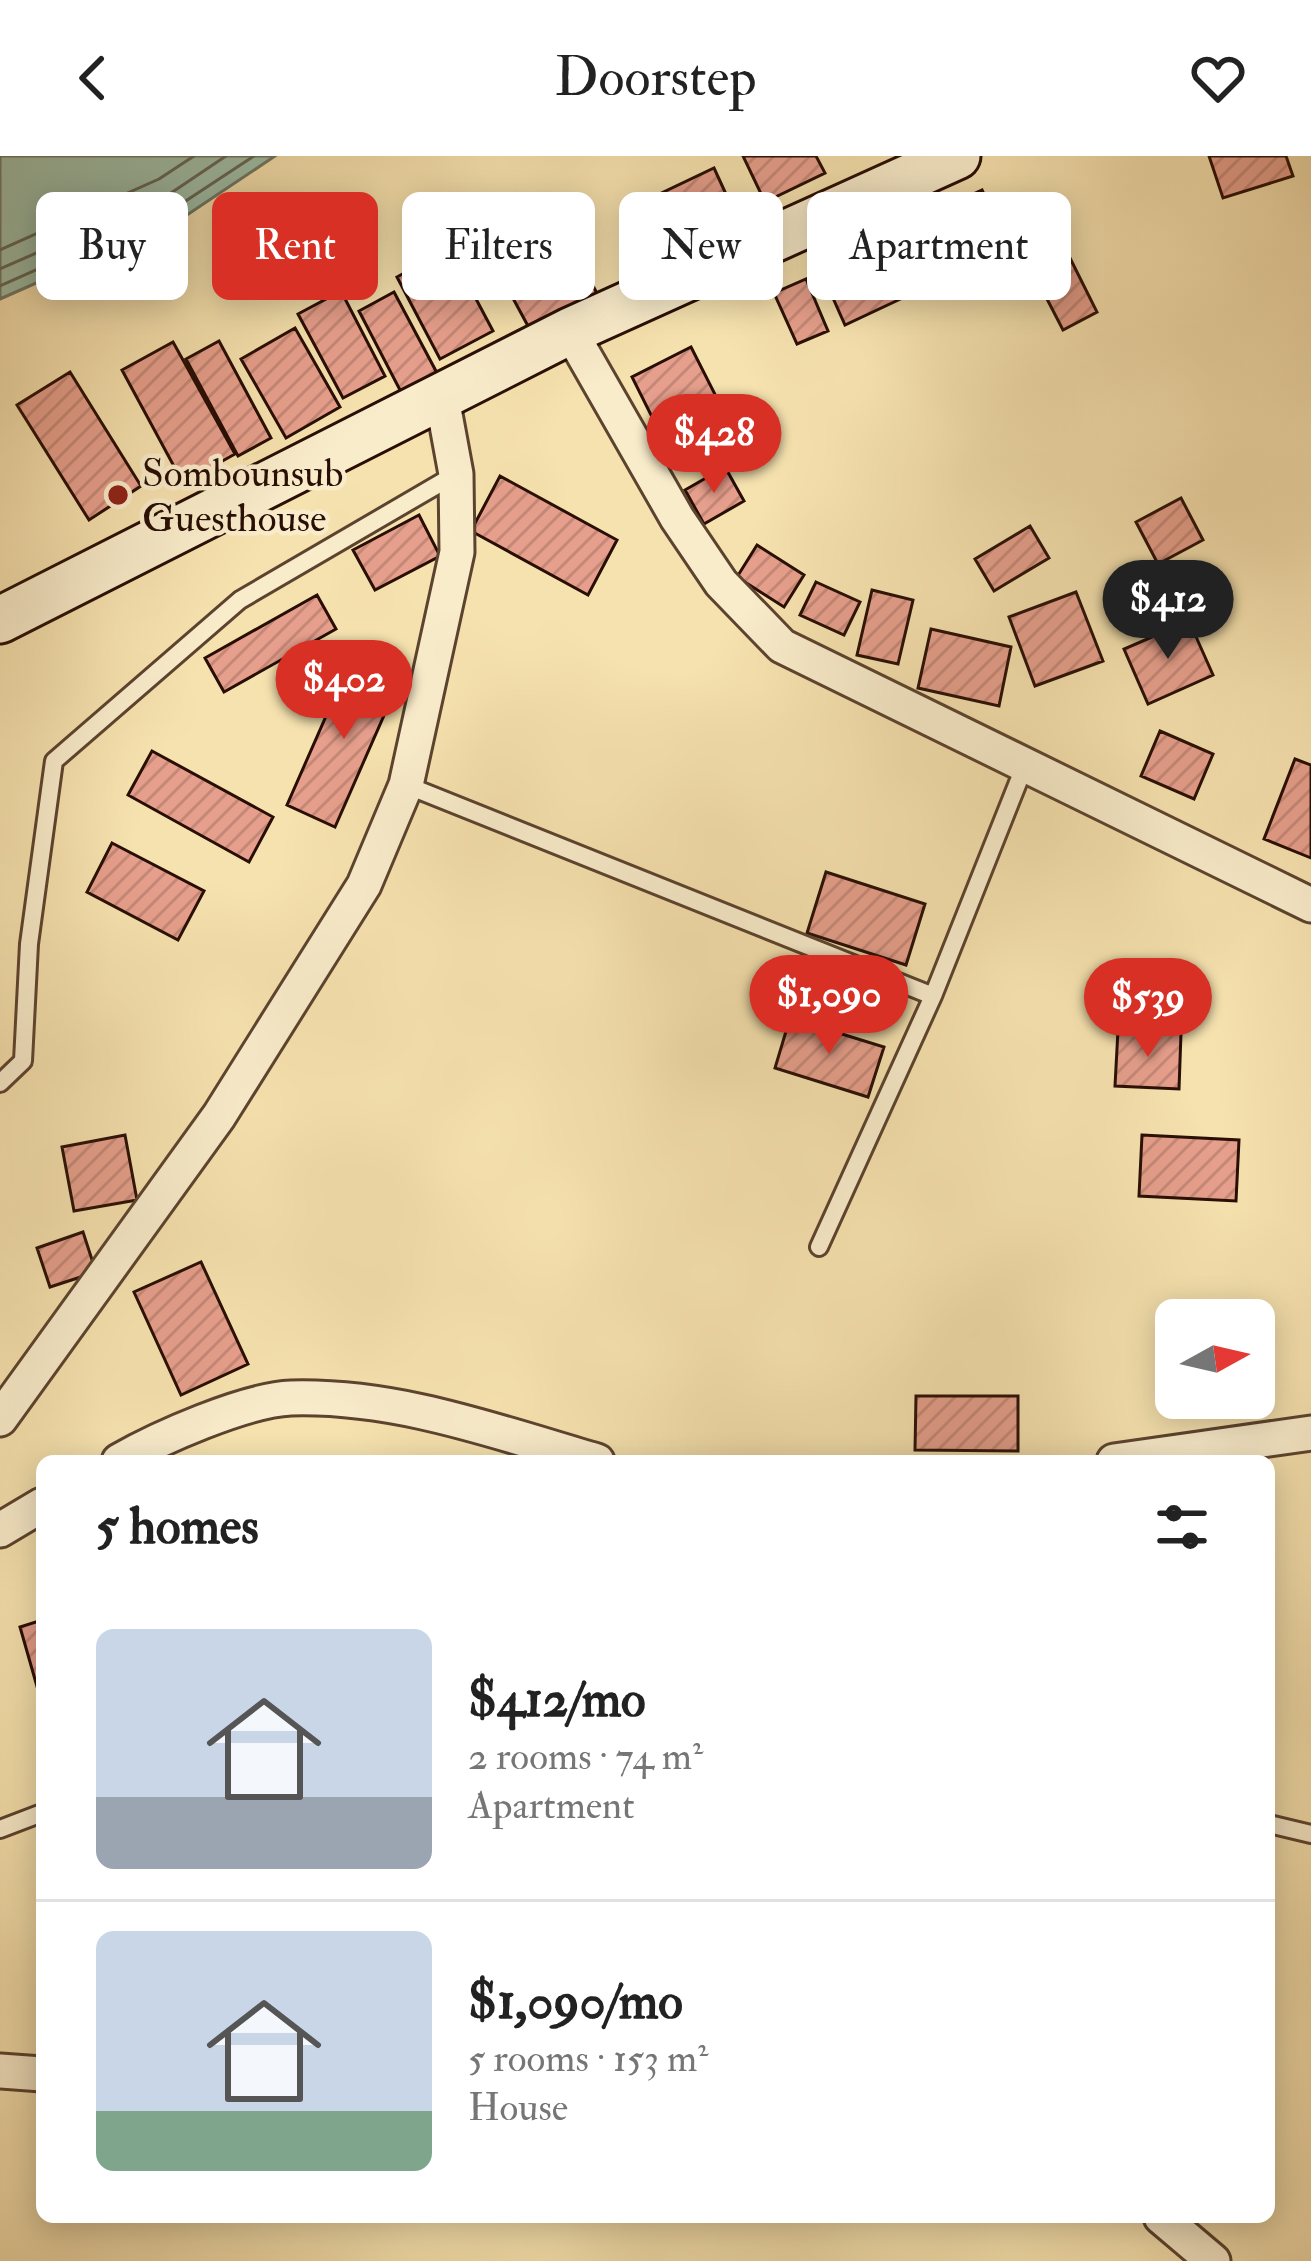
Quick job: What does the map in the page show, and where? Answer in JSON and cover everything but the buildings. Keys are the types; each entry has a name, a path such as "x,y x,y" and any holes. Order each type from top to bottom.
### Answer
{"main road":[{"path":"0,620 570,331 957,156"}],"street":[{"path":"570,331 688,534 721,583 782,646 1311,905"},
{"path":"0,1419 220,1116 364,885 406,785 457,552 456,474 442,398"},
{"path":"128,1455 163,1435 287,1398 419,1408 577,1455"},
{"path":"1156,1455 1311,1433"},
{"path":"0,1530 36,1509"},
{"path":"0,2071 36,2074"},
{"path":"1168,2223 1214,2261"}],"lane":[{"path":"0,1083 23,1061 29,944 54,761 240,600 456,474"},
{"path":"819,1247 933,996 1025,765"},
{"path":"406,785 933,996"},
{"path":"0,1829 36,1815"},
{"path":"1275,1825 1311,1834"}],"water":[{"path":"0,156 275,156 221,192 212,192 212,198 188,214 188,192 36,192 36,283 0,299"}],"place":[{"name":"Sombounsub Guesthouse","path":"118,495"}]}
